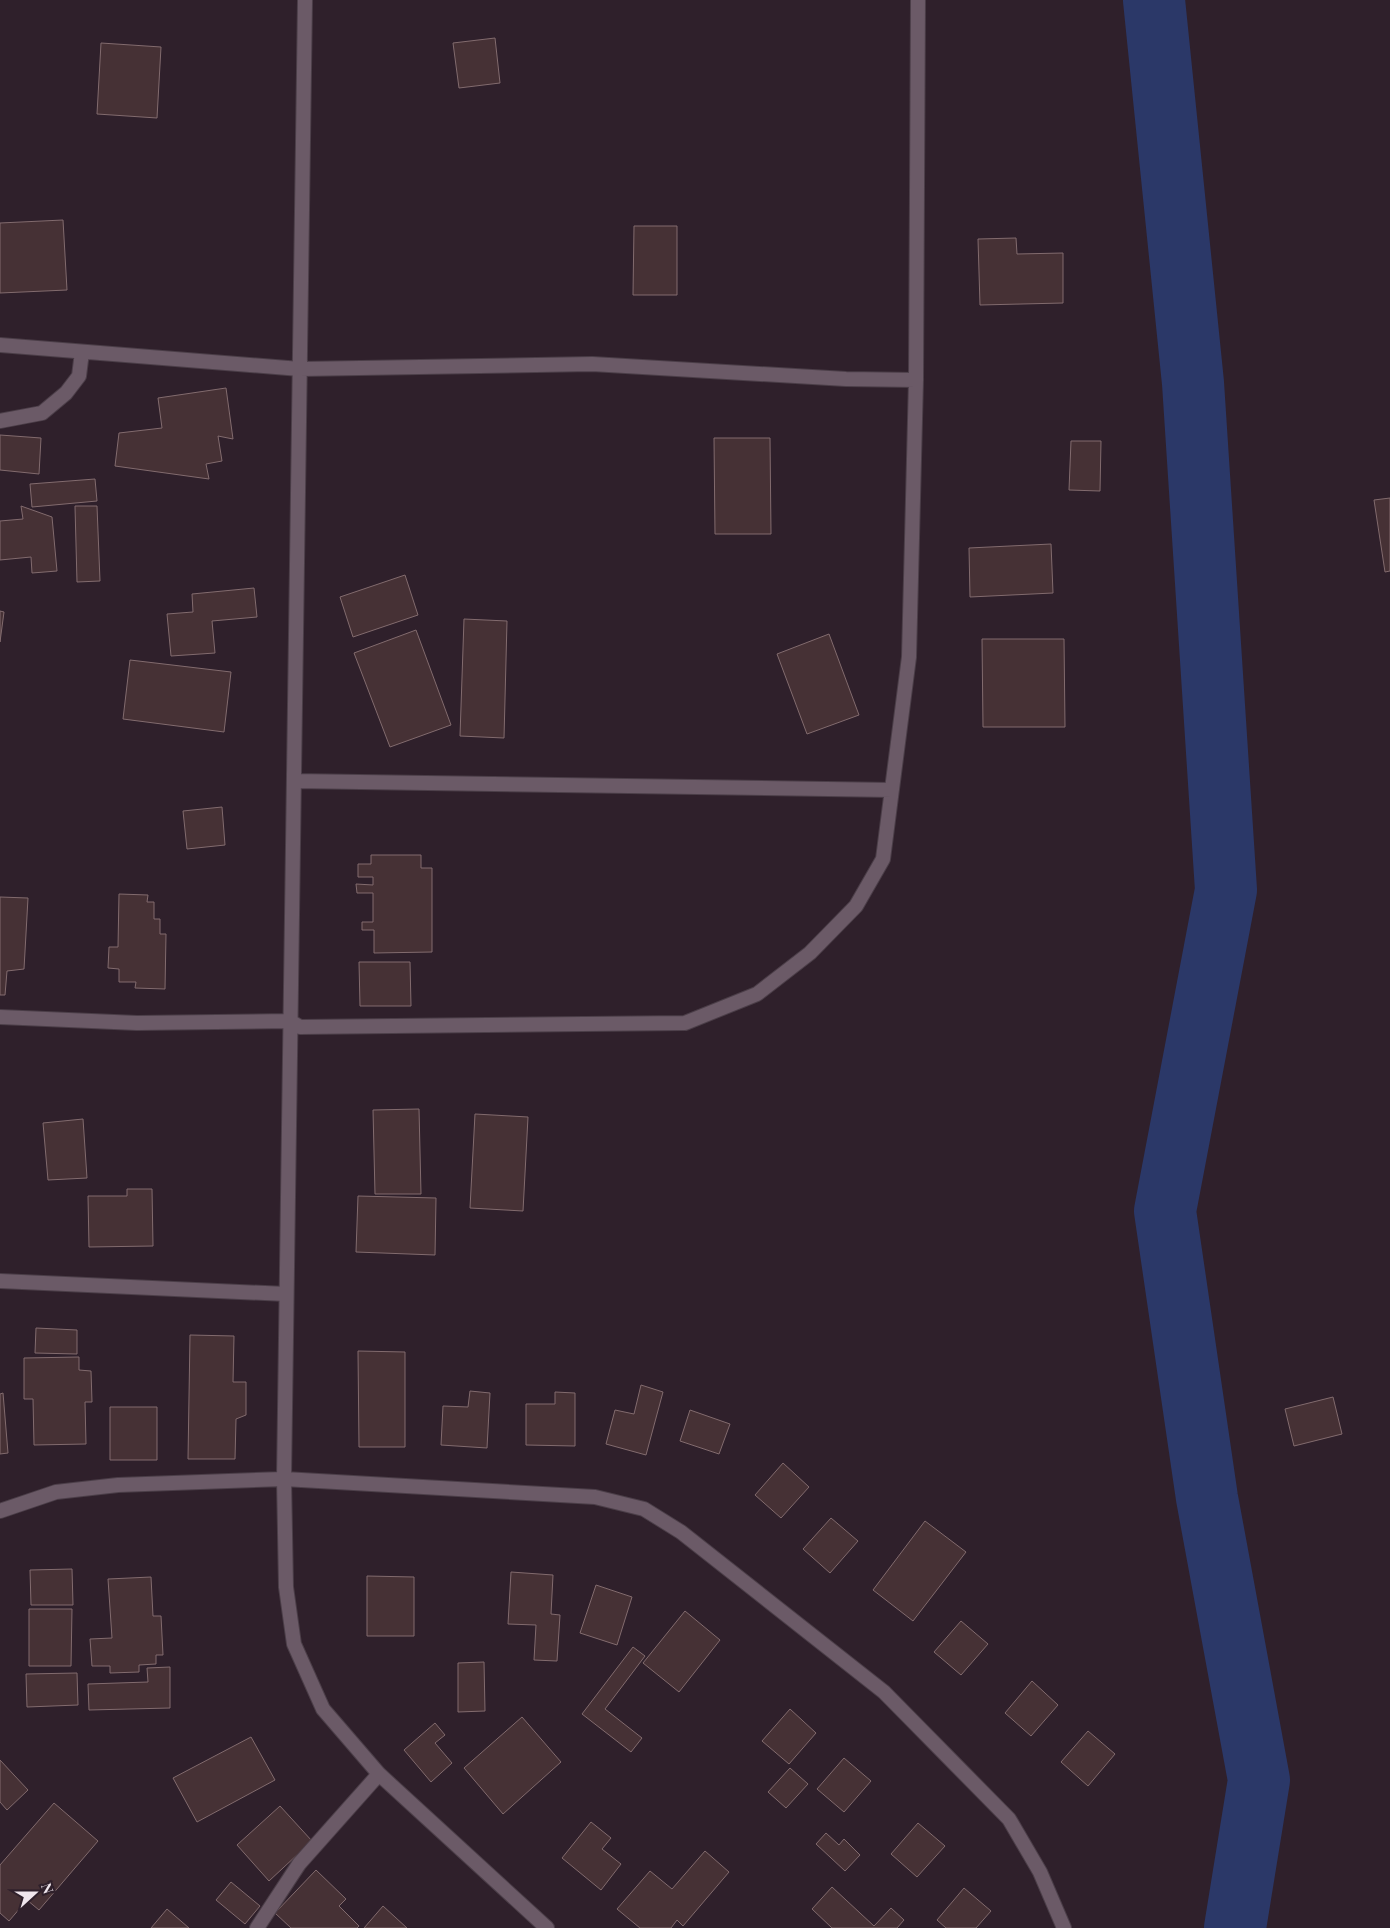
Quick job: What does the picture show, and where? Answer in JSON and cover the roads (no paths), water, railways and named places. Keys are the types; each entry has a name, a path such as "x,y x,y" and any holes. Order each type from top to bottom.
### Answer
{"street":[{"path":"305,0 286,1294 284,1479 286,1587 294,1644 323,1709 379,1774 547,1928"},
{"path":"0,1017 138,1023 290,1021 300,1027 684,1023 757,994 810,954 856,906 883,859 909,658 916,380 918,0"},
{"path":"0,345 300,369 592,364 846,379 916,380"},
{"path":"0,421 42,412 66,393 79,376 82,352"},
{"path":"294,781 892,790"},
{"path":"0,1280 286,1294"},
{"path":"0,1511 56,1492 118,1485 284,1479 595,1497 644,1509 681,1532 884,1692 1009,1819 1040,1872 1064,1928"},
{"path":"257,1928 299,1864 379,1774"}],"waterway":[{"path":"1154,0 1193,383 1226,890 1165,1211 1207,1498 1259,1780 1235,1928"}]}
